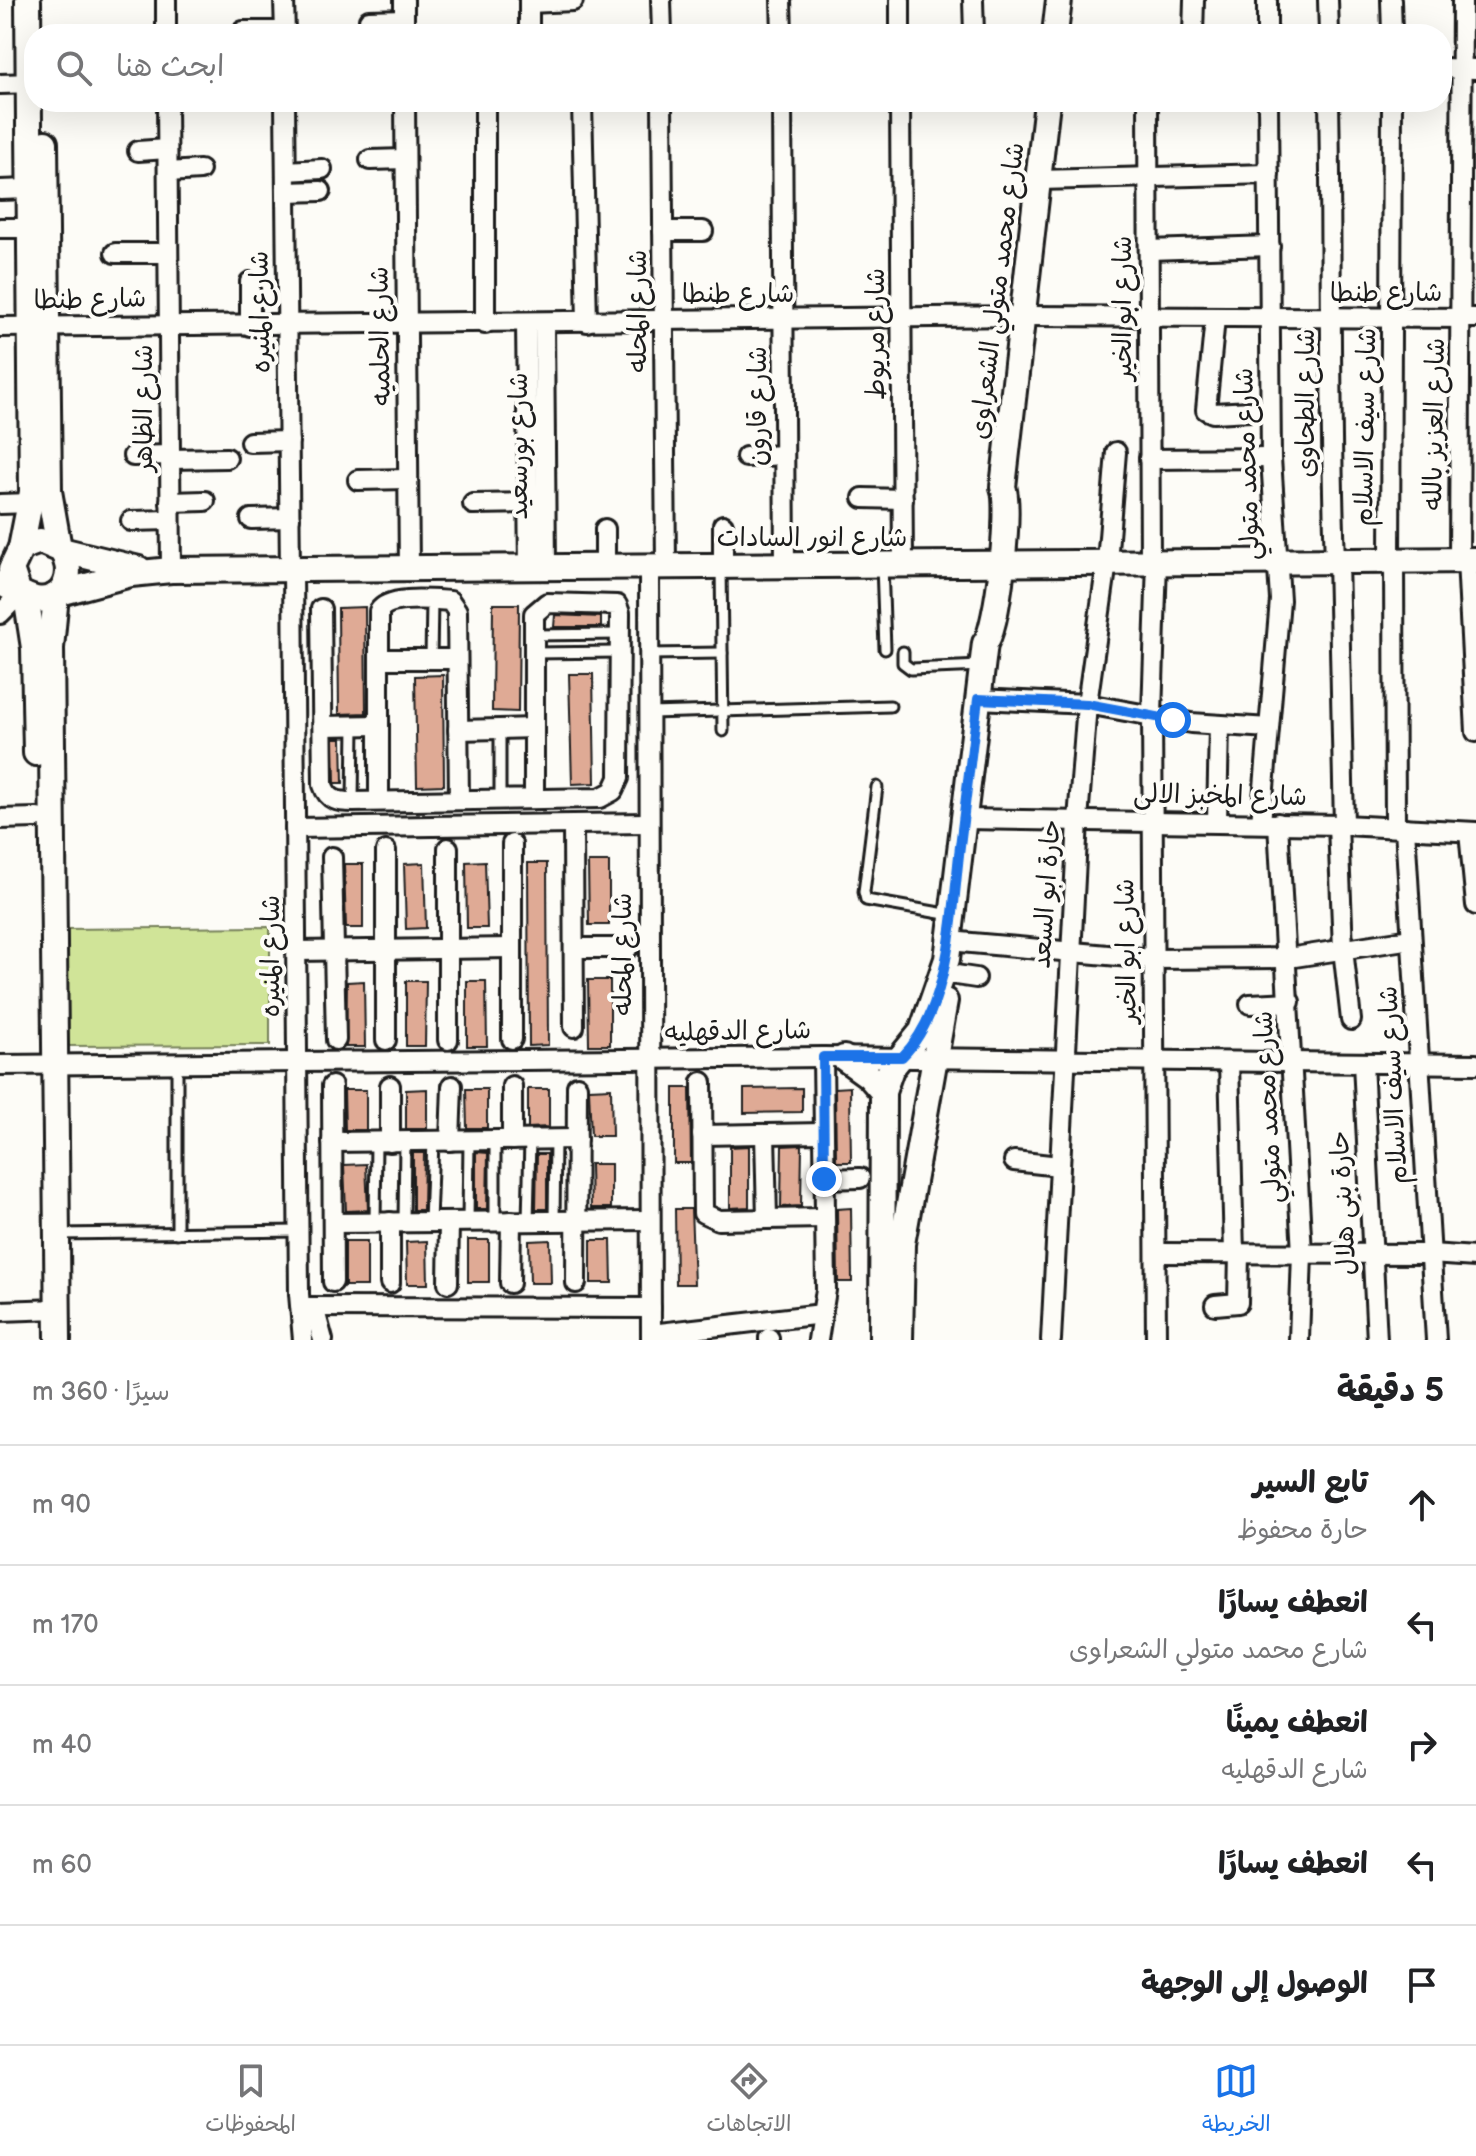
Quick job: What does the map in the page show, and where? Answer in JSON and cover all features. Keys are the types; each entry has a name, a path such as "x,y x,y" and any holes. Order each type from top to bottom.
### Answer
{"street":[{"path":"28,0 29,24"},
{"path":"44,0 44,24"},
{"path":"166,0 166,24"},
{"path":"284,0 285,24"},
{"path":"661,0 662,24"},
{"path":"781,0 782,24"},
{"path":"900,0 900,24"},
{"path":"973,0 974,24"},
{"path":"1056,24 1059,0"},
{"path":"1193,24 1194,0"},
{"path":"1267,0 1267,24"},
{"path":"1328,0 1329,24"},
{"path":"1391,0 1392,24"},
{"name":"شارع العزيز بالله","path":"1462,0 1469,69 1467,560 1473,605 1476,732"},
{"path":"529,24 529,2 573,1"},
{"path":"369,20 404,18"},
{"path":"0,84 24,83"},
{"path":"30,112 29,228 49,491 60,549 70,571 58,594 51,648 50,1310 58,1340"},
{"path":"43,1340 50,1310 57,1234 37,818 34,648 11,569 31,503 45,112"},
{"name":"شارع الظاهر","path":"160,571 170,511 167,112"},
{"name":"شارع المنيره","path":"285,112 299,1231 307,1307 303,1340"},
{"name":"شارع الحلميه","path":"399,602 404,570 408,479 405,112"},
{"path":"485,112 485,324"},
{"path":"582,112 587,322"},
{"name":"شارع المحله","path":"651,1337 648,654 658,567 663,321 662,112"},
{"name":"شارع قارون","path":"782,112 785,566"},
{"name":"شارع مريوط","path":"893,565 903,499 900,112"},
{"name":"شارع محمد متولي الشعراوى","path":"900,1340 900,1266 935,1058 984,654 992,633 994,564 1007,501 1003,487 1046,112"},
{"name":"شارع ابو الخير","path":"1148,112 1153,959 1158,1253 1156,1340"},
{"name":"شارع محمد متولي","path":"1268,112 1271,458 1280,600 1269,728 1269,823 1288,958 1302,1253 1299,1340"},
{"name":"شارع الطحاوى","path":"1329,112 1333,319 1329,411 1336,560 1343,949 1351,1020"},
{"name":"شارع سيف الاسلام","path":"1392,112 1392,560 1400,827 1411,939 1436,1340"},
{"path":"138,151 167,149"},
{"path":"370,160 405,159"},
{"path":"286,171 322,169"},
{"path":"168,172 200,170"},
{"path":"1039,180 1269,174"},
{"path":"0,190 29,189"},
{"path":"286,192 321,191"},
{"path":"0,228 29,228"},
{"path":"663,231 703,231"},
{"path":"1149,250 1270,246"},
{"path":"115,253 168,253"},
{"path":"250,282 250,326"},
{"name":"شارع طنطا","path":"0,327 1023,316 1469,318"},
{"path":"1215,318 1206,410 1213,413 1270,410"},
{"name":"شارع بورسعيد","path":"535,323 528,503 538,568"},
{"name":"شارع بورسعيد","path":"535,323 538,568"},
{"path":"250,442 289,441"},
{"name":"حارة ابو السعد","path":"1051,1340 1078,820 1087,704 1107,562 1116,452"},
{"path":"746,457 784,455"},
{"path":"133,456 227,458"},
{"path":"1149,459 1271,458"},
{"path":"358,480 408,479"},
{"path":"863,498 903,499"},
{"path":"131,521 205,501"},
{"path":"0,504 31,503"},
{"path":"473,504 528,503"},
{"path":"251,519 290,518"},
{"path":"722,566 723,525"},
{"path":"605,529 605,568"},
{"path":"14,551 40,541 60,549"},
{"name":"شارع انور السادات","path":"60,549 160,571"},
{"name":"شارع انور السادات","path":"58,594 160,571 1467,560"},
{"path":"16,590 45,600 58,594"},
{"path":"0,614 16,590"},
{"path":"379,801 379,611 386,603 432,601 450,601 456,607 459,800"},
{"path":"321,609 325,791 337,801 353,802 600,798 616,787 620,610 609,602 543,604 534,614 534,799"},
{"path":"379,659 457,659"},
{"path":"978,699 1087,704 1182,722 1269,728"},
{"path":"323,726 379,725"},
{"path":"1217,822 1219,725"},
{"path":"458,730 534,728"},
{"path":"507,799 513,825"},
{"path":"0,819 37,818"},
{"name":"شارع المخبز الالى","path":"964,819 1152,820 1472,832"},
{"path":"295,828 648,823"},
{"path":"573,824 574,1027"},
{"path":"1472,832 1476,905"},
{"path":"512,844 512,1039"},
{"path":"448,848 448,1040"},
{"path":"386,851 386,1040"},
{"path":"332,857 336,1040"},
{"path":"948,958 1069,952 1153,959 1288,958 1411,939"},
{"path":"297,951 512,948"},
{"path":"574,948 628,948"},
{"path":"948,958 976,978"},
{"name":"شارع محمد متولي الشعراوى","path":"882,1340 883,1092 896,1063 925,1023 948,958"},
{"path":"1250,1004 1290,1002"},
{"path":"818,1340 826,1290 823,1133 833,1057 869,1076 883,1092"},
{"name":"شارع الدقهليه","path":"0,1065 833,1057 896,1063 935,1058 1476,1064"},
{"path":"1215,1305 1238,1303 1229,1062"},
{"path":"896,1063 911,1070 930,1090"},
{"name":"حارة بنى هلال","path":"1363,1063 1377,1340"},
{"path":"702,1082 703,1213 718,1220 825,1218"},
{"path":"332,1086 333,1282"},
{"path":"390,1086 391,1141"},
{"path":"451,1141 452,1086"},
{"path":"512,1086 512,1140"},
{"path":"576,1283 577,1086"},
{"path":"702,1135 823,1133"},
{"path":"765,1134 767,1219"},
{"path":"332,1142 577,1139"},
{"path":"1014,1161 1059,1166"},
{"path":"824,1179 860,1178"},
{"path":"882,1199 895,1206 910,1199"},
{"path":"333,1223 650,1220"},
{"path":"510,1283 511,1221"},
{"path":"390,1222 390,1283"},
{"path":"439,1222 448,1283"},
{"path":"1158,1253 1373,1253 1476,1257"},
{"path":"323,1340 307,1307 651,1308"},
{"path":"0,1311 50,1310"},
{"path":"651,1337 707,1335 822,1314"}],"lane":[{"path":"885,649 893,565"},
{"path":"722,566 723,731"},
{"path":"431,659 432,601"},
{"path":"533,644 620,643"},
{"path":"533,644 620,643"},
{"path":"903,652 904,666 911,669 984,654"},
{"path":"648,654 722,653"},
{"path":"648,713 890,706"},
{"path":"353,802 354,725"},
{"path":"500,729 507,799"},
{"path":"877,787 864,892 866,900 952,915"},
{"path":"177,1063 177,1233"},
{"path":"554,1221 555,1139"},
{"path":"511,1221 512,1140"},
{"path":"511,1221 512,1140"},
{"path":"390,1222 391,1141"},
{"path":"390,1222 391,1141"},
{"path":"451,1141 468,1222"},
{"path":"439,1222 451,1141"},
{"path":"57,1234 299,1231"}],"green space":[{"path":"270,927 270,1045 64,1046 64,929"}],"building":[{"path":"493,604 519,604 518,712 492,711"},
{"path":"365,607 366,713 339,714 338,608"},
{"path":"555,615 601,617 601,627 554,627"},
{"path":"569,674 593,674 595,783 572,784"},
{"path":"443,675 444,785 417,786 415,676"},
{"path":"334,738 342,738 343,783 335,783"},
{"path":"485,861 487,928 467,928 466,862"},
{"path":"588,862 609,862 609,925 589,925"},
{"path":"424,863 426,928 406,929 404,864"},
{"path":"528,863 547,863 548,1045 529,1046"},
{"path":"344,864 363,864 363,928 346,928"},
{"path":"588,980 610,980 610,1045 589,1045"},
{"path":"364,981 365,1047 346,1047 347,982"},
{"path":"406,981 426,981 425,1046 406,1046"},
{"path":"467,981 486,981 487,1046 467,1046"},
{"path":"850,1087 851,1162 836,1162 835,1088"},
{"path":"611,1088 612,1136 591,1136 589,1089"},
{"path":"674,1088 690,1088 691,1163 674,1163"},
{"path":"802,1088 802,1112 744,1113 744,1089"},
{"path":"427,1089 427,1129 406,1129 406,1090"},
{"path":"466,1089 487,1089 487,1128 467,1128"},
{"path":"528,1089 549,1089 549,1127 528,1128"},
{"path":"344,1090 366,1090 366,1130 345,1130"},
{"path":"802,1145 801,1206 781,1207 782,1146"},
{"path":"749,1146 749,1207 730,1208 730,1147"},
{"path":"476,1152 488,1153 487,1209 476,1209"},
{"path":"413,1153 424,1153 423,1210 413,1210"},
{"path":"537,1154 547,1154 547,1209 536,1209"},
{"path":"366,1164 368,1210 346,1211 344,1165"},
{"path":"590,1164 611,1164 611,1208 591,1208"},
{"path":"851,1208 852,1282 838,1282 837,1209"},
{"path":"675,1209 691,1209 694,1284 676,1284"},
{"path":"468,1240 489,1240 489,1282 468,1282"},
{"path":"550,1240 551,1283 530,1283 529,1241"},
{"path":"591,1240 611,1240 612,1283 591,1283"},
{"path":"345,1241 367,1241 367,1286 345,1286"},
{"path":"427,1241 428,1284 407,1284 406,1242"}],"route":[{"path":"824,1179 823,1057 902,1057 918,1038 947,959 978,699 1087,704 1173,720"}]}
